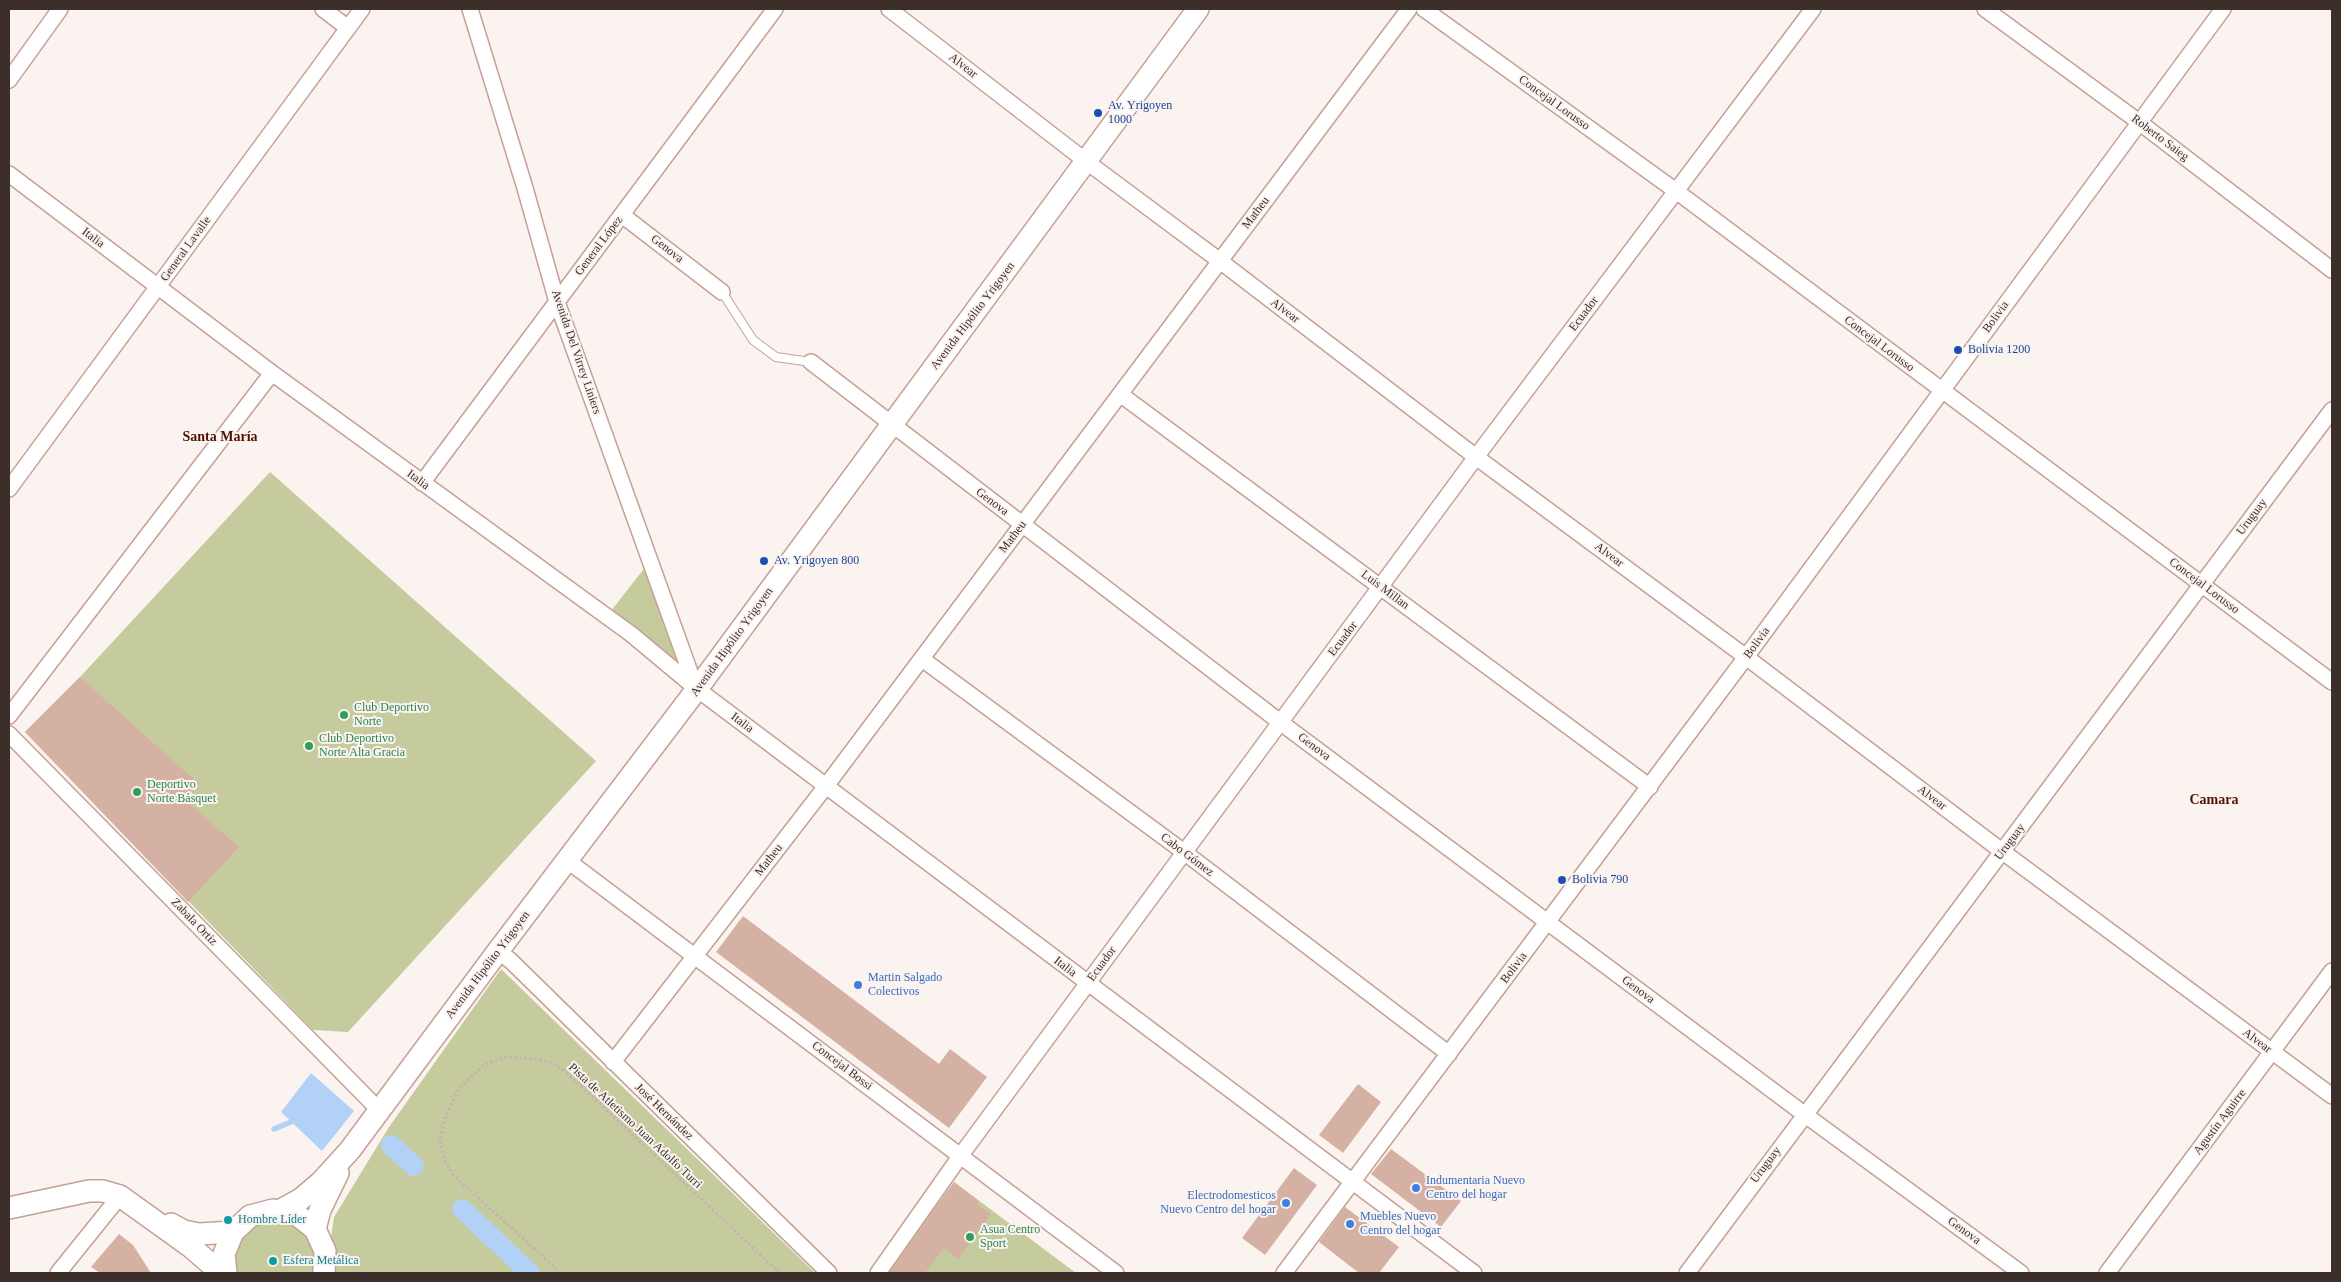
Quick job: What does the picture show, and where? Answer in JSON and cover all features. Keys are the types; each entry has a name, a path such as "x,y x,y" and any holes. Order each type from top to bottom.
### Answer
{"main road":[{"name":"Avenida Hipólito Yrigoyen","path":"281,1210 301,1199 321,1182 350,1150 380,1111 498,951 697,689 1198,9"},
{"name":"Avenida Hipólito Yrigoyen","path":"315,1229 328,1190 350,1150"},
{"path":"9,1208 89,1191 102,1191 120,1196 143,1211 221,1273"},
{"path":"226,1273 224,1254 233,1232 244,1220 257,1213 281,1210 303,1218 315,1229 324,1251 324,1273"},
{"path":"143,1211 184,1231 212,1235 233,1232"}],"street":[{"path":"9,80 60,9"},
{"path":"323,9 348,28"},
{"name":"General Lavalle","path":"9,488 362,9"},
{"name":"Avenida Del Virrey Liniers","path":"470,9 526,188 557,302 697,689"},
{"name":"General López","path":"422,483 775,9"},
{"name":"Alvear","path":"889,9 1476,457 2332,1096"},
{"name":"Matheu","path":"613,1062 826,786 1409,9"},
{"name":"Concejal Lorusso","path":"1424,9 1676,192 2332,682"},
{"name":"Ecuador","path":"878,1273 961,1155 1476,457 1814,9"},
{"name":"Roberto Saieg","path":"1985,9 2140,122 2332,270"},
{"name":"Bolivia","path":"1284,1273 1650,787 2223,9"},
{"name":"Italia","path":"9,174 272,373 631,634 697,689 1351,1183 1474,1273"},
{"name":"Genova","path":"622,214 722,292"},
{"name":"Genova","path":"811,362 1280,722 1804,1114 2022,1273"},
{"path":"9,716 272,373"},
{"name":"Luis Millan","path":"1120,394 1650,787"},
{"name":"Uruguay","path":"1686,1273 2332,410"},
{"name":"Cabo Gómez","path":"922,659 1184,852 1449,1054"},
{"name":"Zabala Ortiz","path":"9,734 380,1111"},
{"name":"Concejal Bossi","path":"568,860 1116,1273"},
{"name":"José Hernández","path":"498,951 830,1273"},
{"name":"Agustín Aguirre","path":"2107,1273 2332,971"},
{"path":"58,1273 120,1196"}],"lane":[{"name":"Genova","path":"722,292 753,340 776,357 811,362"}],"path":[{"name":"Pista de Atletismo Juan Adolfo Turri","path":"561,1273 453,1175 446,1162 440,1143 447,1114 459,1089 485,1064 506,1057 536,1059 552,1063 567,1073 780,1273"}],"green space":[{"name":"Club Deportivo Norte Alta Gracia","path":"270,472 596,761 348,1032 313,1030 25,732 80,677"},
{"path":"650,561 684,677 607,616"},
{"path":"501,969 815,1273 334,1273 336,1261 331,1238 334,1217 389,1127"},
{"name":"Asua Centro Sport","path":"954,1182 1076,1273 885,1273"},
{"path":"290,1220 315,1244 316,1273 231,1273 232,1248 255,1221"}],"water":[{"path":"311,1073 354,1111 322,1151 281,1112"}],"building":[{"name":"Deportivo Norte Básquet","path":"80,677 199,784 185,800 239,847 188,902 25,732"},
{"path":"743,916 939,1064 950,1049 987,1077 949,1128 716,952"},
{"path":"1358,1084 1381,1102 1343,1153 1319,1135"},
{"name":"Indumentaria Nuevo Centro del hogar","path":"1391,1149 1461,1201 1441,1227 1371,1174"},
{"name":"Electrodomesticos Nuevo Centro del hogar","path":"1294,1168 1317,1185 1265,1255 1242,1238"},
{"path":"954,1182 979,1201 977,1204 991,1214 958,1259 944,1248 925,1273 889,1273"},
{"name":"Muebles Nuevo Centro del hogar","path":"1345,1207 1399,1247 1379,1273 1359,1273 1319,1242"},
{"path":"119,1234 133,1245 151,1273 100,1273 91,1267"}],"waterway":[{"path":"274,1129 298,1119"},
{"path":"391,1145 414,1166"},
{"path":"462,1209 530,1273"}],"place":[{"name":"Av. Yrigoyen 1000","path":"1098,113"},
{"name":"Bolivia 1200","path":"1958,350"},
{"name":"Av. Yrigoyen 800","path":"764,561"},
{"name":"Club Deportivo Norte","path":"344,715"},
{"name":"Club Deportivo Norte Alta Gracia","path":"309,746"},
{"name":"Deportivo Norte Básquet","path":"137,792"},
{"name":"Bolivia 790","path":"1562,880"},
{"name":"Martin Salgado Colectivos","path":"858,985"},
{"name":"Indumentaria Nuevo Centro del hogar","path":"1416,1188"},
{"name":"Electrodomesticos Nuevo Centro del hogar","path":"1286,1203"},
{"name":"Hombre Líder","path":"228,1220"},
{"name":"Muebles Nuevo Centro del hogar","path":"1350,1224"},
{"name":"Asua Centro Sport","path":"970,1237"},
{"name":"Esfera Metálica","path":"273,1261"}],"district":[{"name":"Santa María","path":"220,437"},
{"name":"Camara","path":"2214,800"}]}
